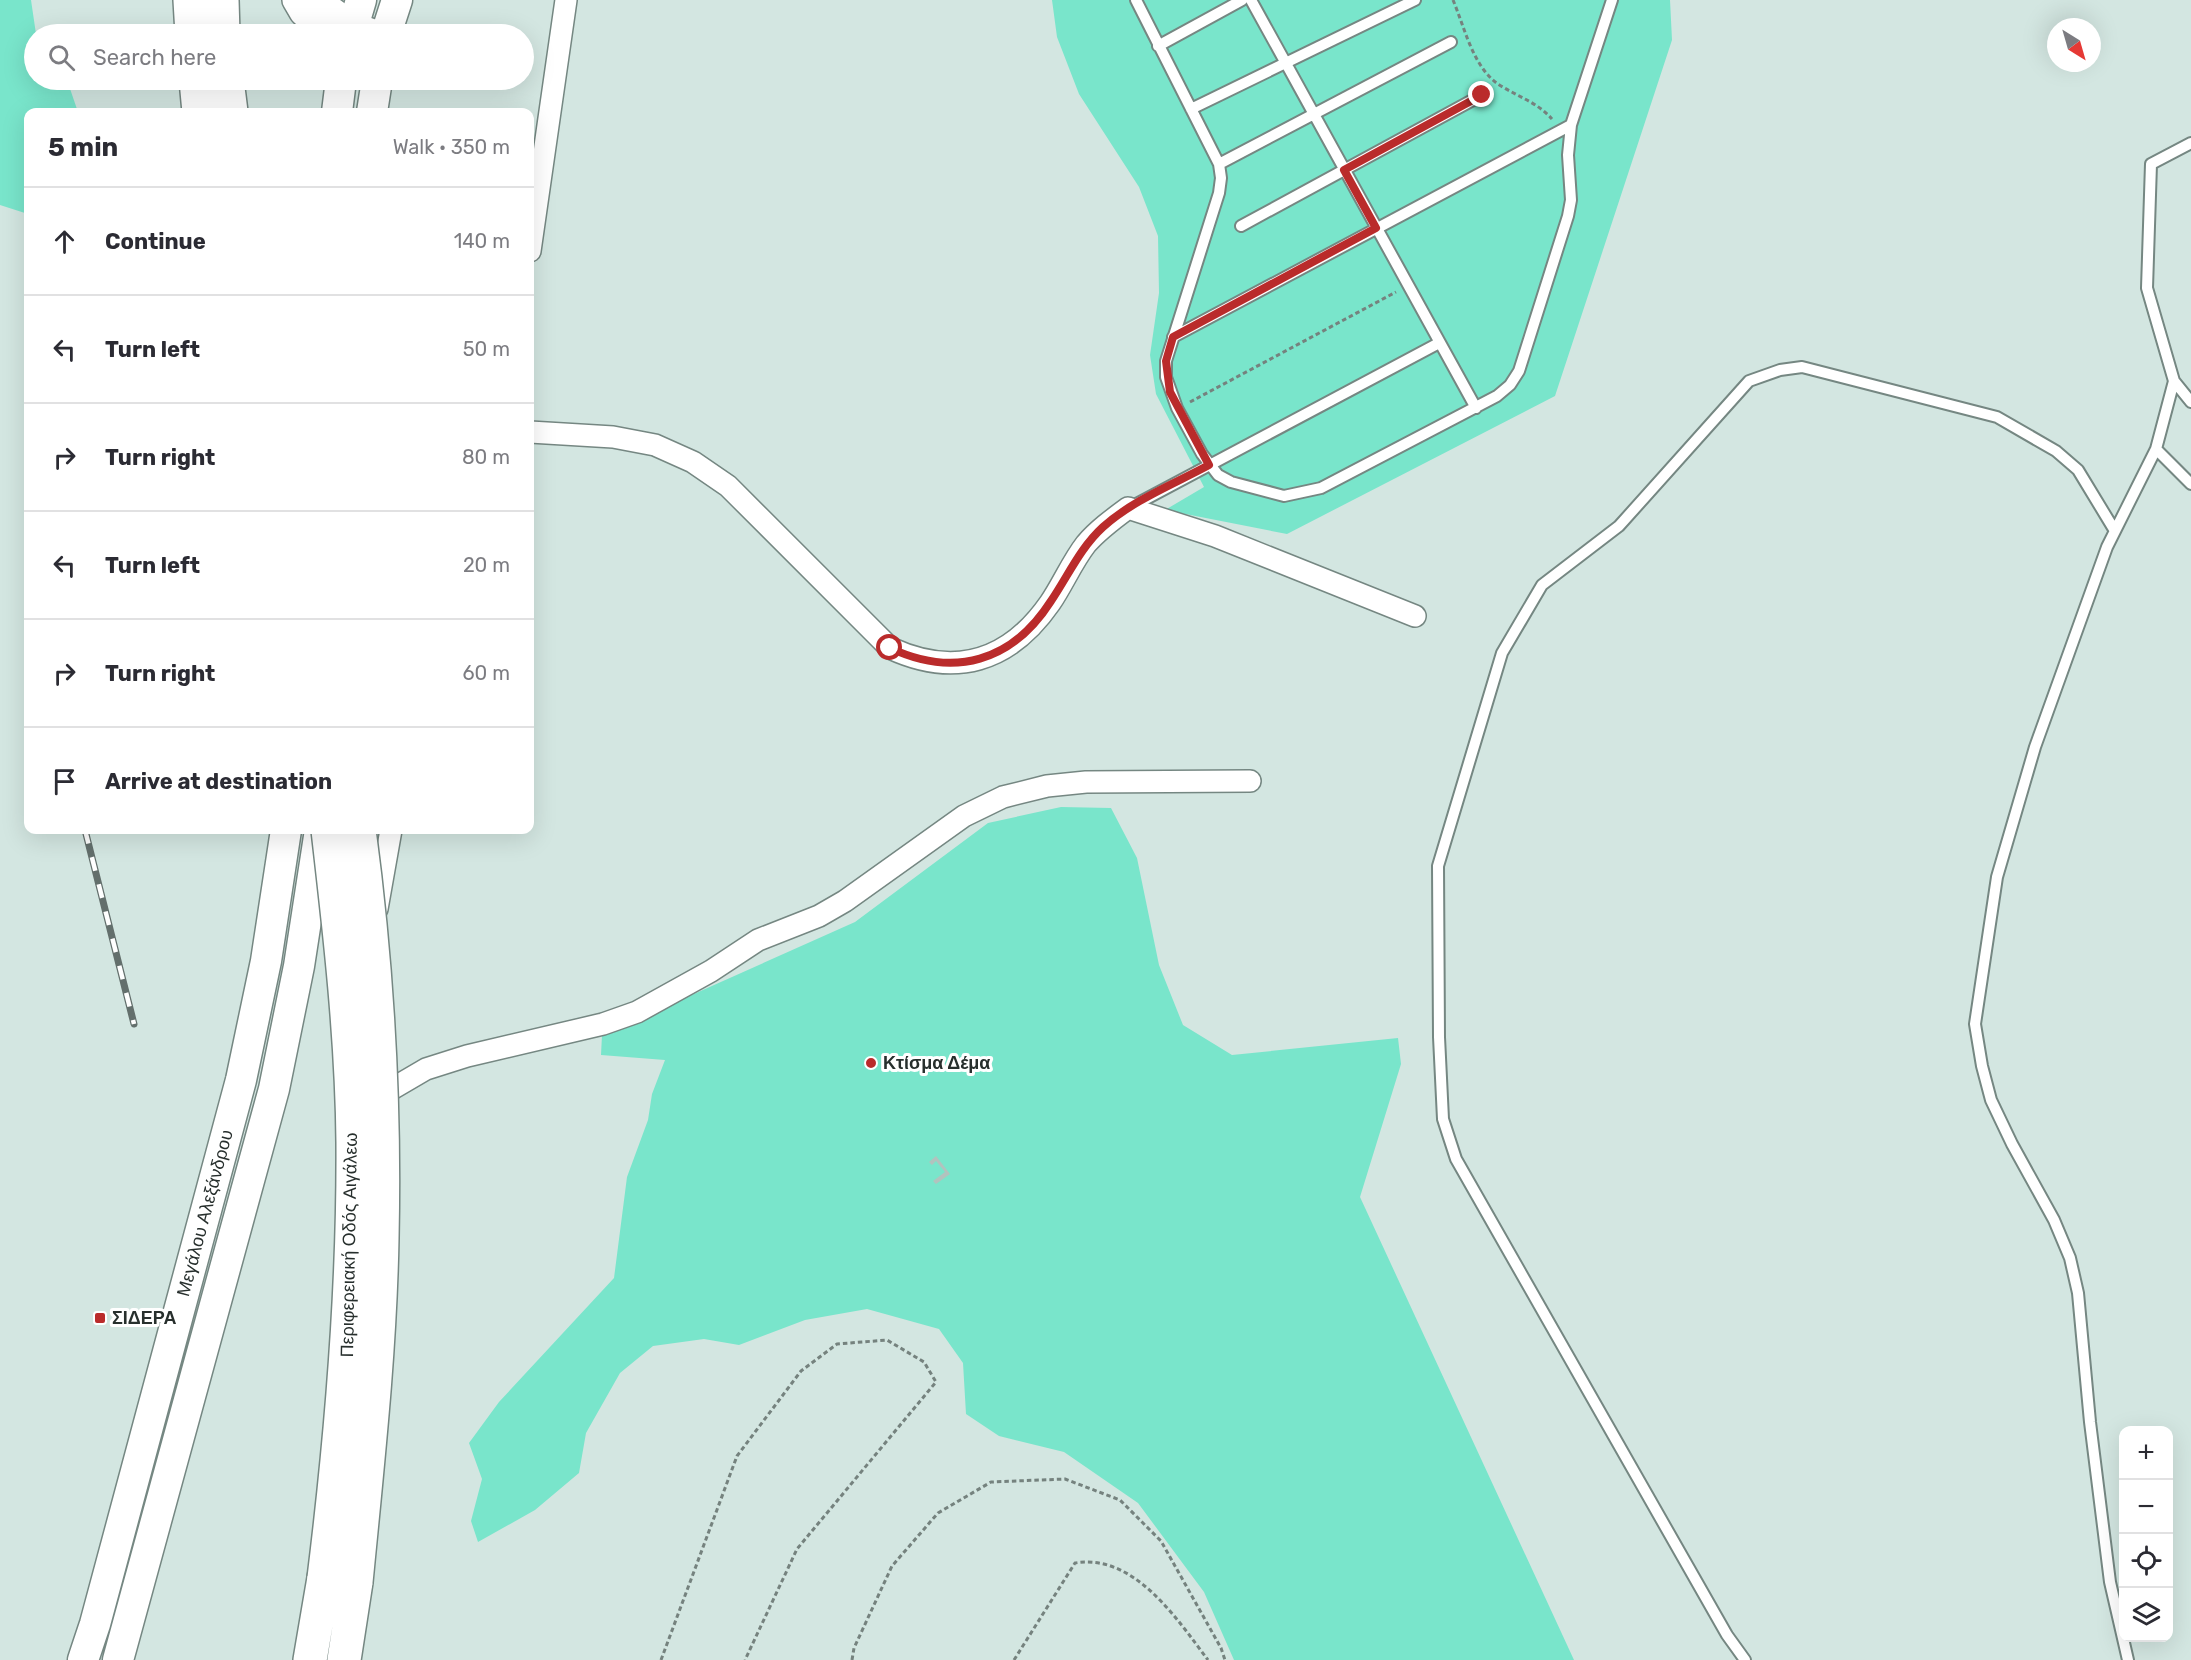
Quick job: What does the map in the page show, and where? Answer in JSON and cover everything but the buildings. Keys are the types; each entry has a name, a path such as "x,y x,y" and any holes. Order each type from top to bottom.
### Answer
{"highway":[{"path":"190,0 191,24"},
{"path":"222,0 223,24"},
{"path":"197,90 199,108"},
{"path":"228,90 230,108"},
{"name":"Περιφερειακή Οδός Αιγάλεω","path":"328,834 349,1052 353,1151 349,1335 341,1433 340,1580 344,1660"},
{"name":"Περιφερειακή Οδός Αιγάλεω","path":"310,1660 340,1580 378,1337 382,1237 379,1047 358,834"}],"main road":[{"path":"389,24 397,0"},
{"path":"338,108 340,90"},
{"path":"373,108 375,90"},
{"name":"Μεγάλου Αλεξάνδρου","path":"83,1660 95,1624 241,1080 266,961 285,834"},
{"name":"Μεγάλου Αλεξάνδρου","path":"118,1660 274,1089 299,966 319,834"}],"street":[{"path":"296,0 303,12 347,24"},
{"path":"317,0 351,24"},
{"path":"534,223 566,0"},
{"path":"534,432 613,437 655,445 693,462 729,486 890,648 910,657 939,663 973,662 997,653 1016,641 1050,603 1086,545 1103,526 1128,508 1226,540 1415,616"},
{"path":"390,834 341,1119 426,1069 467,1056 603,1024 637,1012 693,981 758,940 819,916 845,902 964,816 1003,797 1047,786 1086,782 1250,781"}],"lane":[{"path":"1136,0 1219,164 1221,178 1219,193 1166,361 1166,377 1177,408 1209,465 1218,475 1231,482 1284,496 1302,494 1321,488 1476,408 1510,385 1519,371 1568,216 1571,200 1568,155 1571,125 1612,0"},
{"path":"1158,46 1242,0"},
{"path":"1251,0 1476,408"},
{"path":"1191,109 1415,0"},
{"path":"1219,164 1451,42"},
{"path":"1241,226 1482,95"},
{"path":"1173,337 1571,125"},
{"path":"2191,143 2151,164 2147,288 2174,381 2191,402"},
{"path":"1128,508 1439,343"},
{"path":"1745,1660 1727,1635 1598,1412 1461,1169 1443,1119 1439,1037 1438,866 1502,653 1542,585 1618,525 1749,381 1780,370 1802,367 1997,417 2056,451 2078,470 2115,531"},
{"path":"2128,1660 2110,1582 2090,1422 2078,1293 2070,1258 2046,1203 2012,1144 1991,1100 1982,1066 1975,1024 1997,877 2035,747 2115,531 2156,449 2174,381"},
{"path":"2156,449 2191,484"}],"path":[{"path":"1453,0 1465,34 1490,78 1543,109 1560,130"},
{"path":"1177,408 1408,286"},
{"path":"661,1660 737,1456 801,1371 837,1344 887,1340 924,1362 936,1382 797,1549 745,1660"},
{"path":"852,1660 854,1648 892,1566 938,1513 991,1482 1065,1479 1120,1500 1161,1542 1189,1587 1225,1660"},
{"path":"1014,1660 1075,1563 1093,1560 1130,1575 1170,1610 1208,1660"}],"green space":[{"path":"0,0 31,0 35,24 24,24 24,90 70,90 77,108 24,108 24,213 0,205"},
{"path":"1052,0 1670,0 1672,40 1555,396 1287,534 1165,510 1204,487 1156,394 1150,355 1159,293 1158,236 1139,187 1079,94 1057,37"},
{"path":"1061,807 1111,808 1137,858 1159,965 1183,1025 1232,1055 1398,1038 1401,1064 1360,1197 1574,1660 1234,1660 1204,1592 1138,1503 1064,1452 999,1436 966,1414 963,1363 939,1329 867,1309 805,1320 739,1345 704,1339 653,1346 620,1373 586,1433 579,1473 535,1510 478,1542 471,1521 482,1479 469,1443 499,1402 614,1278 627,1177 648,1120 652,1094 665,1060 601,1055 602,1035 855,922 988,823"}],"railway":[{"path":"86,834 134,1024"}],"place":[{"name":"Κτίσμα Δέμα","path":"871,1063"},
{"name":"ΣΙΔΕΡΑ","path":"100,1318"}],"route":[{"path":"890,648 910,657 939,663 973,662 997,653 1016,641 1031,627 1050,603 1086,545 1103,526 1128,508 1209,465 1170,392 1166,377 1166,361 1173,337 1376,228 1344,170 1482,95"}]}
